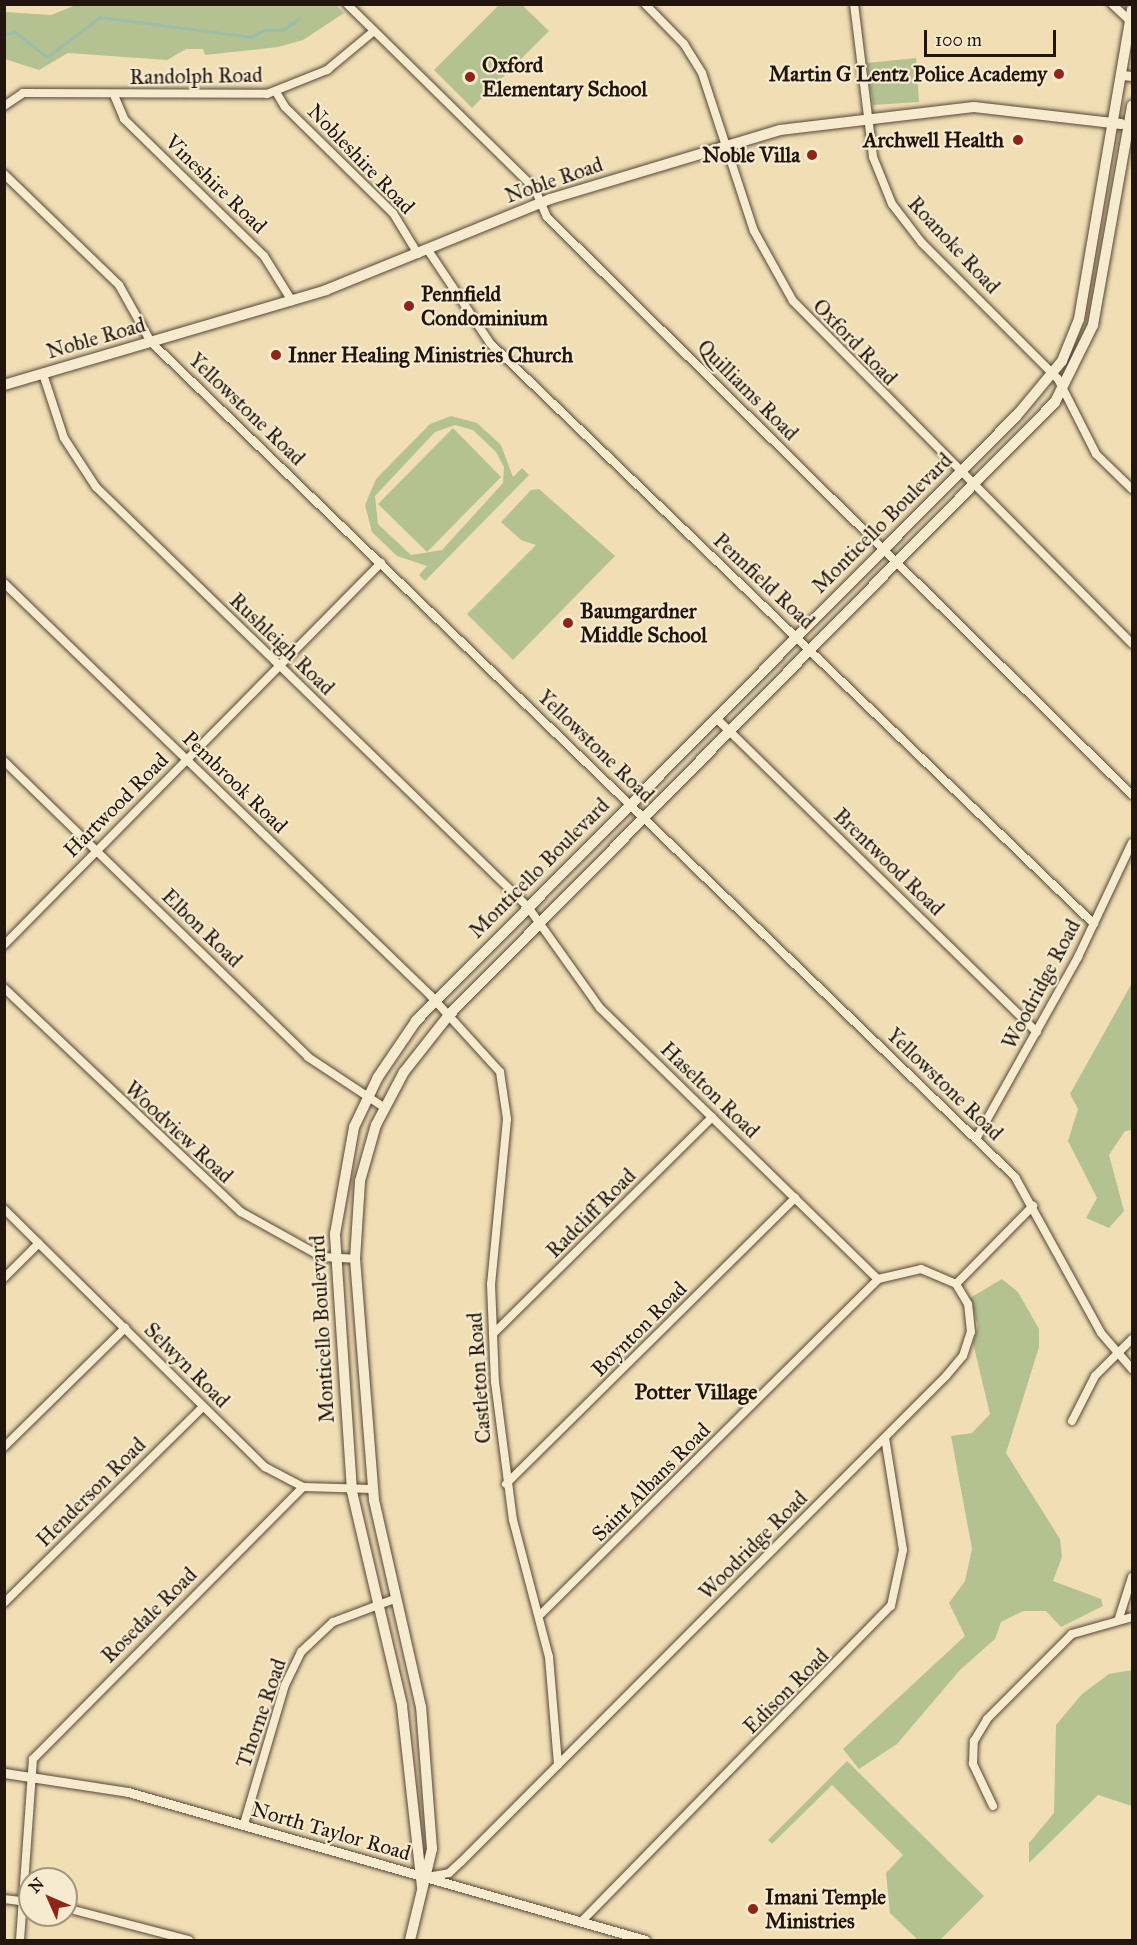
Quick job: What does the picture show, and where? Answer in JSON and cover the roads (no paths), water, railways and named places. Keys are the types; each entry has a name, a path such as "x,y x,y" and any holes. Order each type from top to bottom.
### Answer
{"main road":[{"name":"Monticello Boulevard","path":"423,1880 402,1705 352,1491 335,1260 344,1161 367,1100 394,1050 442,1007 534,914 630,804 960,472 1058,380 1076,330 1114,122 1127,76 1132,9"},
{"name":"Monticello Boulevard","path":"410,1941 432,1849 419,1684 372,1489 355,1259 360,1181 385,1108 442,1007 534,914 644,818 974,486 1058,380 1093,325 1130,128 1132,105"},
{"name":"Noble Road","path":"4,385 292,301 423,252 540,203 795,127 986,107 1114,122 1130,128"}],"street":[{"name":"Quilliams Road","path":"347,4 535,189 547,217 1132,795"},
{"name":"Oxford Road","path":"645,4 694,58 754,231 793,302 1132,643"},
{"name":"Roanoke Road","path":"854,4 868,118 878,174 901,219 1058,380 1096,454 1132,486"},
{"path":"1112,4 1132,22"},
{"name":"Randolph Road","path":"4,106 20,93 114,95 276,92 327,70 374,32"},
{"name":"Nobleshire Road","path":"276,92 393,213 423,252"},
{"name":"Vineshire Road","path":"114,95 124,119 264,256 292,301"},
{"name":"Yellowstone Road","path":"4,174 119,285 151,342 1015,1177 1033,1206 1097,1327 1132,1369"},
{"path":"1104,181 1119,184"},
{"name":"Pennfield Road","path":"423,252 481,334 795,639 812,649 1094,924"},
{"name":"Rushleigh Road","path":"43,374 64,438 90,480 534,914"},
{"name":"Hartwood Road","path":"4,945 381,563"},
{"name":"Pembrook Road","path":"4,583 442,1007"},
{"name":"Brentwood Road","path":"716,718 1037,1032"},
{"name":"Elbon Road","path":"4,761 308,1057 367,1100 385,1108"},
{"name":"Woodridge Road","path":"976,1139 1037,1032 1094,924 1132,843"},
{"name":"Haselton Road","path":"534,914 593,1001 878,1279"},
{"name":"Woodview Road","path":"4,988 220,1195 274,1233 335,1260 355,1259"},
{"name":"Castleton Road","path":"442,1007 494,1061 505,1085 507,1119 491,1284 494,1333 506,1484 541,1614 558,1765"},
{"name":"Radcliff Road","path":"494,1333 712,1117"},
{"name":"Boynton Road","path":"506,1484 795,1198"},
{"path":"956,1284 1033,1206"},
{"name":"Selwyn Road","path":"4,1209 265,1467 303,1487 352,1491 372,1489"},
{"path":"4,1278 39,1243"},
{"name":"Saint Albans Road","path":"541,1614 878,1279 898,1270 921,1269 956,1284"},
{"name":"Woodridge Road","path":"423,1880 449,1873 461,1862 885,1438 966,1350 971,1316 956,1284"},
{"path":"4,1447 125,1328"},
{"path":"1072,1420 1090,1383 1132,1339"},
{"name":"Henderson Road","path":"4,1603 203,1407"},
{"name":"Edison Road","path":"582,1922 891,1606 903,1550 885,1438"},
{"name":"Rosedale Road","path":"28,1867 32,1775 40,1750 303,1487"},
{"path":"1119,1617 1132,1577"},
{"name":"Thorne Road","path":"244,1824 285,1685 301,1652 333,1622 397,1598"},
{"path":"993,1806 974,1768 977,1733 1059,1645 1085,1628 1119,1617 1132,1617"},
{"name":"North Taylor Road","path":"4,1773 32,1775 128,1791 244,1824 423,1880 645,1941"},
{"path":"78,1911 189,1941"}],"waterway":[{"path":"4,34 15,32 47,57 100,17 251,37 263,30 283,30 298,19"}],"place":[{"name":"Martin G Lentz Police Academy","path":"1059,74"},
{"name":"Oxford Elementary School","path":"470,77"},
{"name":"Archwell Health","path":"1018,140"},
{"name":"Noble Villa","path":"812,155"},
{"name":"Pennfield Condominium","path":"409,306"},
{"name":"Inner Healing Ministries Church","path":"276,355"},
{"name":"Baumgardner Middle School","path":"568,623"},
{"name":"Imani Temple Ministries","path":"753,1909"}],"district":[{"name":"Potter Village","path":"696,1392"}]}
